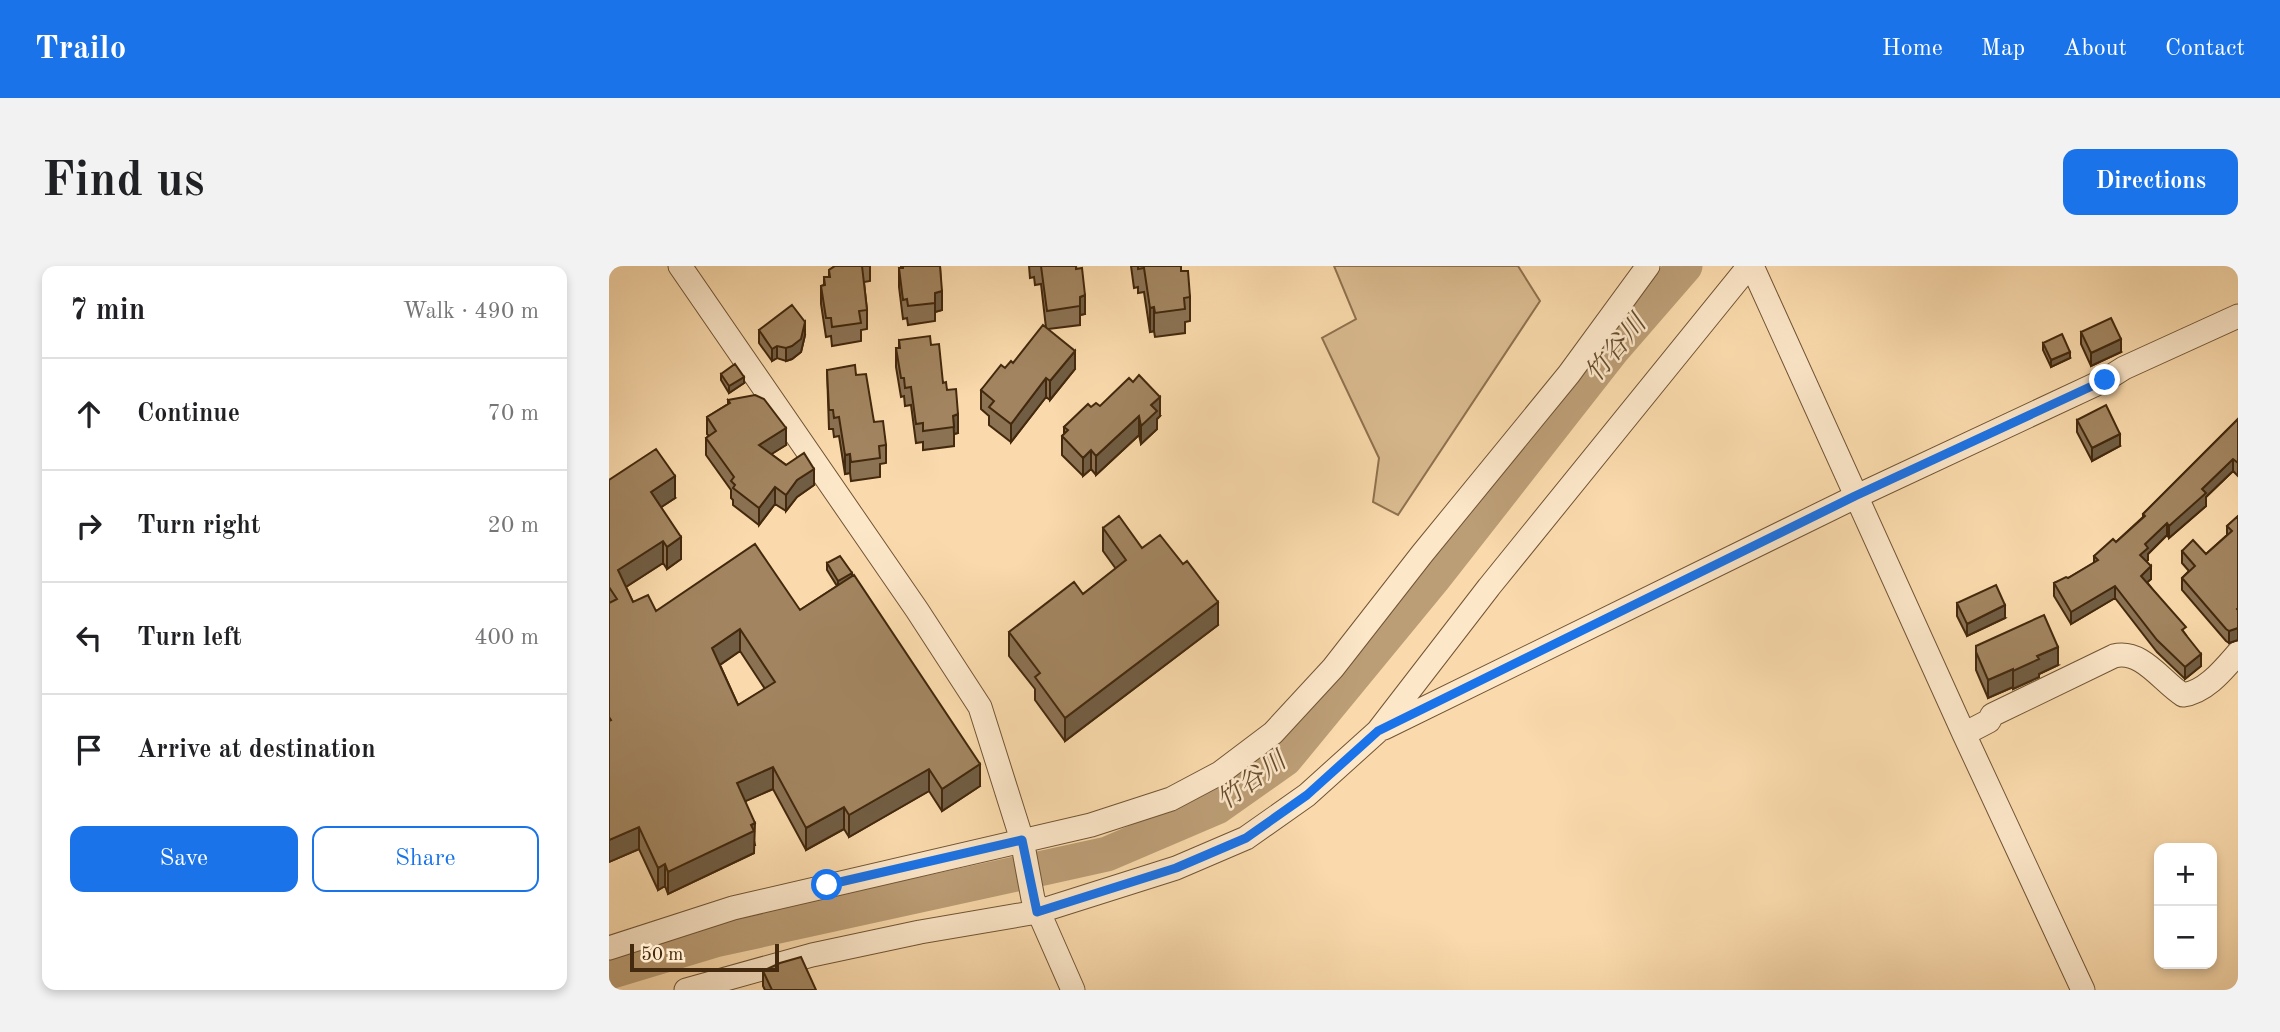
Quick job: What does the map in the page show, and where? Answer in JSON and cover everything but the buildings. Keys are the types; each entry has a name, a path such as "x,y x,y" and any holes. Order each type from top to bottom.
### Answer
{"street":[{"path":"680,266 917,610 980,707 1023,845 1035,906 1073,990"},
{"path":"609,948 733,908 1023,845 1171,799 1220,773 1273,733 1333,668 1569,374 1649,266"},
{"path":"686,990 812,954 1035,906 1176,868 1246,838 1307,795 1378,731 1489,587 1750,266 2083,990"},
{"path":"1378,731 1855,496 2238,316"},
{"path":"1964,734 1989,721 1992,716 2114,656 2123,654 2139,659 2183,695 2195,693 2220,673 2238,653"}],"shaded area":[{"path":"1334,266 1518,266 1540,301 1398,515 1373,502 1379,458 1322,338 1356,319"}],"waterway":[{"name":"竹谷川","path":"609,972 715,940 1107,854 1217,807 1285,759 1433,579 1613,349 1685,266"}],"route":[{"path":"827,885 1022,840 1037,912 1176,868 1246,838 1307,795 1378,731 1855,496 2105,380"}]}
